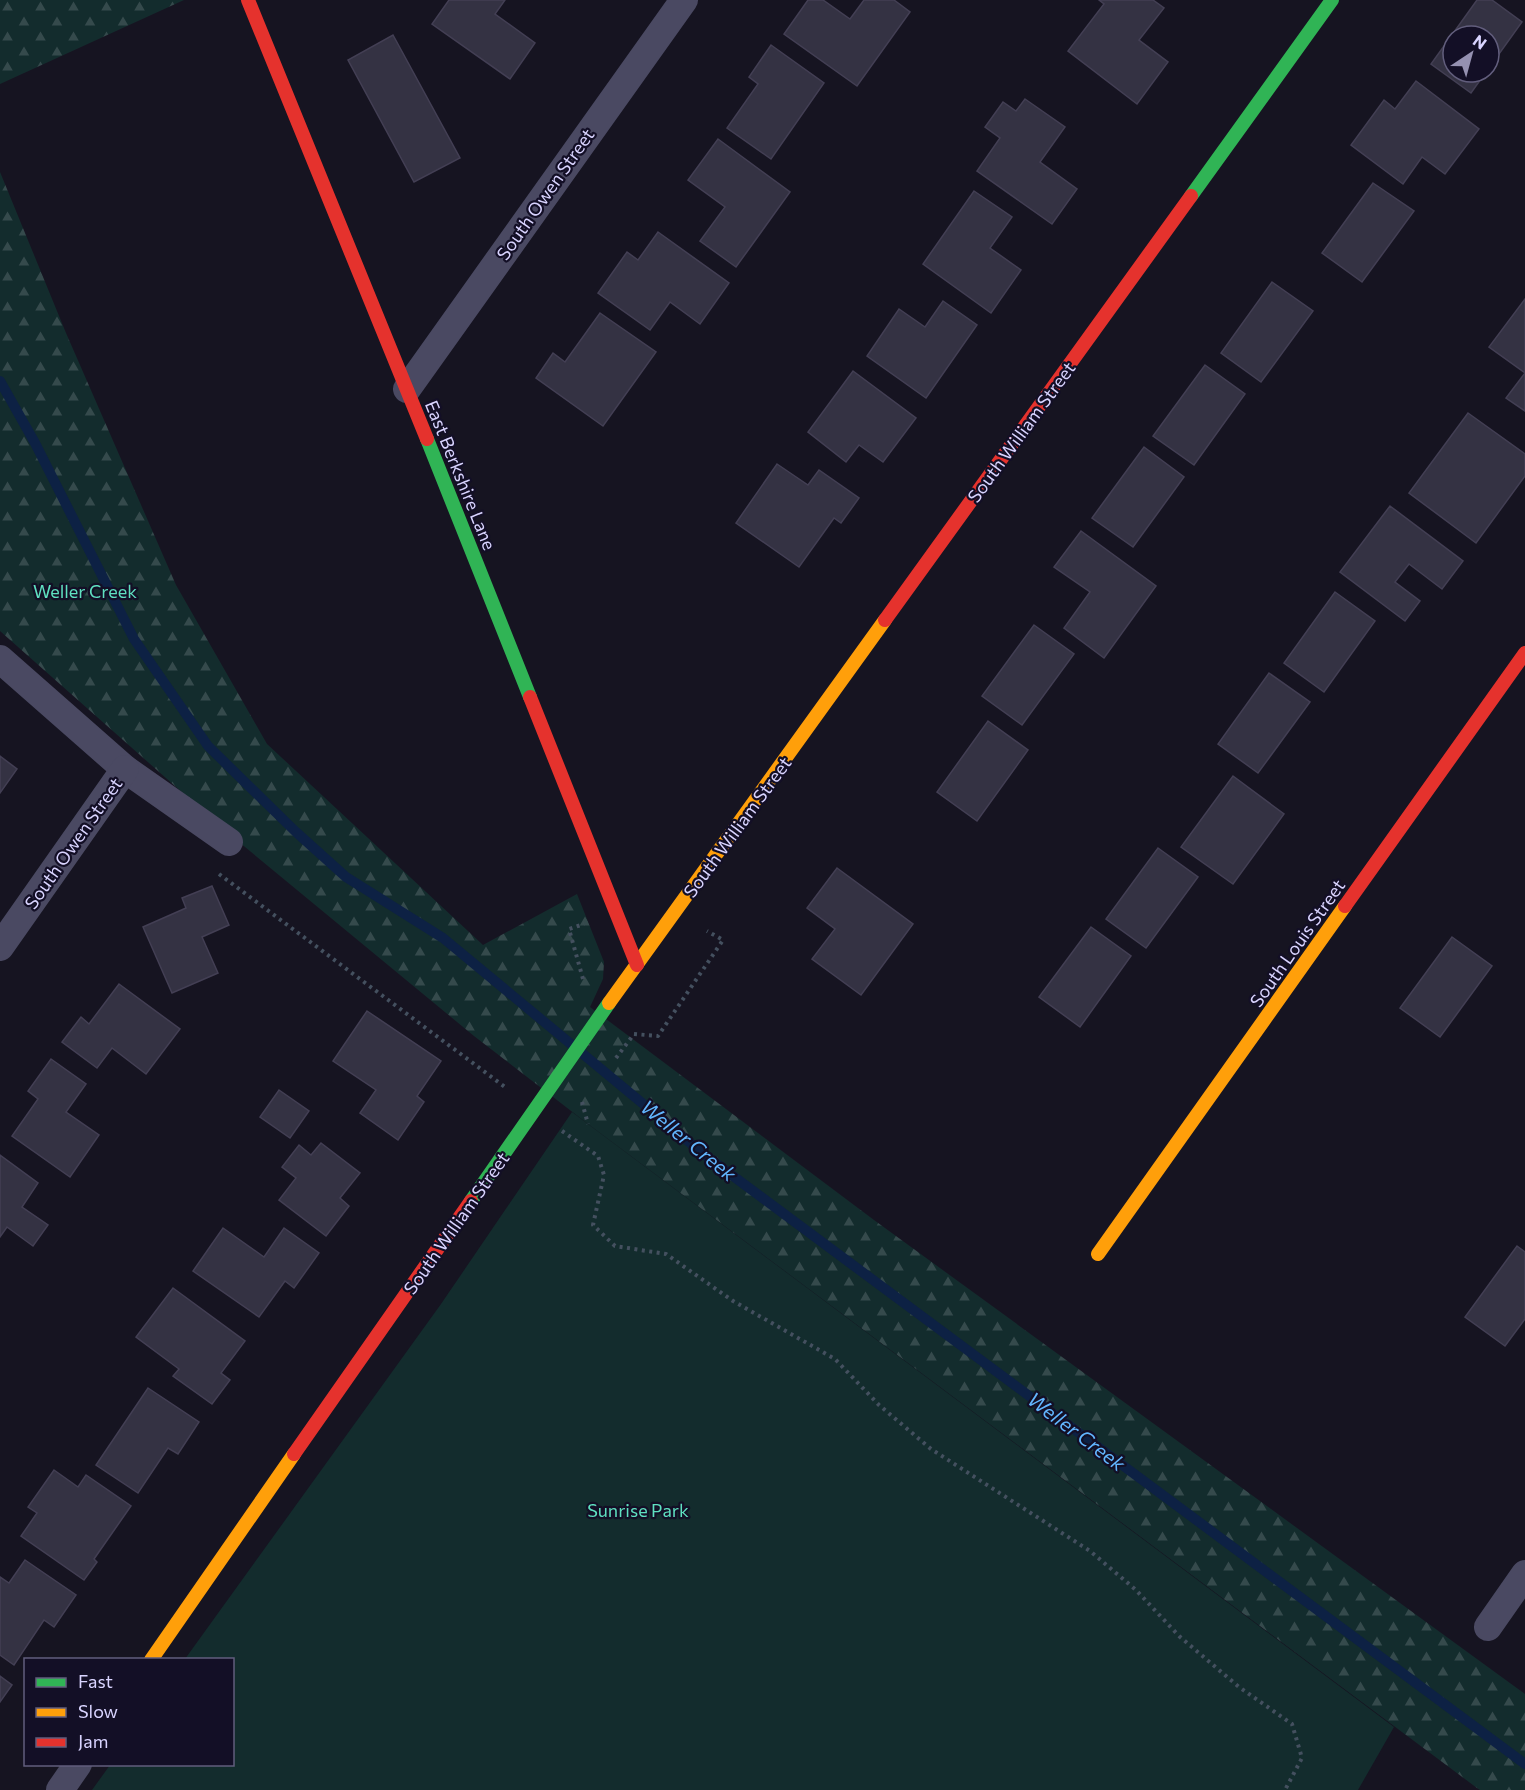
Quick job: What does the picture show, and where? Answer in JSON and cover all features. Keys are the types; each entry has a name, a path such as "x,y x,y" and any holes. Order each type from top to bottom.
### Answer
{"street":[{"name":"East Berkshire Lane","path":"248,0 407,389 637,965"},
{"name":"South Owen Street","path":"407,389 684,0"},
{"name":"South William Street","path":"152,1658 594,1024 1332,0"},
{"name":"South Louis Street","path":"1098,1254 1525,653"},
{"path":"0,658 125,769 229,842"},
{"name":"South Owen Street","path":"0,947 125,769"},
{"path":"1488,1627 1525,1574"},
{"path":"60,1790 77,1766"}],"path":[{"path":"213,869 504,1089"},
{"path":"583,980 569,929 587,923"},
{"path":"619,1054 634,1034 658,1036 723,940 708,931"},
{"path":"586,1097 582,1103 588,1124"},
{"path":"560,1130 598,1155 604,1175 593,1225 615,1246 666,1254 733,1300 835,1359 879,1404 931,1449 1090,1551 1136,1590 1179,1636 1239,1687 1292,1724 1302,1758 1284,1790"}],"green space":[{"path":"0,0 184,0 0,84"},
{"name":"Weller Creek","path":"0,172 66,333 176,585 267,744 483,945 577,894 604,962 603,979 590,1007 874,1220 1525,1694 1525,1790 1480,1790 1477,1788 588,1124 474,1036 228,833 0,631"},
{"name":"Sunrise Park","path":"572,1112 1394,1727 1358,1790 92,1790 109,1766 234,1766 234,1658 186,1658 441,1304"}],"building":[{"path":"449,0 505,0 495,14 535,43 510,79 432,24"},
{"path":"808,0 823,0 850,19 864,0 894,0 910,12 857,86 784,34"},
{"path":"1099,0 1153,0 1164,8 1139,40 1168,62 1137,104 1068,51 1104,4"},
{"path":"1477,0 1492,0 1522,22 1501,51 1501,24 1460,24"},
{"path":"393,35 460,158 414,182 348,60"},
{"path":"771,45 824,83 771,159 727,128 758,84 749,77"},
{"path":"1441,50 1441,71 1431,64"},
{"path":"1416,81 1479,129 1445,174 1422,157 1403,184 1351,145 1384,100 1395,109"},
{"path":"1459,84 1477,84 1471,93"},
{"path":"1025,99 1065,127 1040,162 1077,189 1052,224 977,171 1000,138 985,127 1003,102 1016,111"},
{"path":"718,139 790,192 736,267 700,241 725,207 688,180"},
{"path":"1373,183 1414,211 1362,282 1322,253"},
{"path":"974,191 1012,217 990,248 1021,270 991,313 923,264"},
{"path":"658,232 729,283 700,324 670,302 650,330 598,293 627,252 638,260"},
{"path":"1272,282 1313,311 1261,382 1221,353"},
{"path":"1525,299 1525,373 1489,347"},
{"path":"943,301 977,325 926,398 867,356 899,309 925,327"},
{"path":"600,313 656,352 603,426 536,378 553,353 565,362"},
{"path":"1205,365 1245,394 1194,465 1153,436"},
{"path":"853,371 916,418 883,462 859,445 846,462 808,432"},
{"path":"1525,373 1525,411 1506,398"},
{"path":"1468,413 1525,454 1525,476 1476,543 1409,493"},
{"path":"1144,447 1184,477 1133,547 1092,518"},
{"path":"777,464 808,485 819,470 859,498 841,523 834,518 799,567 736,523"},
{"path":"1390,506 1463,561 1442,589 1409,564 1395,582 1420,601 1405,621 1340,572"},
{"path":"1081,531 1156,586 1104,658 1064,628 1090,592 1054,567"},
{"path":"1335,592 1375,621 1324,692 1284,663"},
{"path":"1034,625 1074,654 1022,725 982,696"},
{"path":"1269,673 1310,702 1258,773 1218,744"},
{"path":"988,721 1028,750 977,821 937,792"},
{"path":"0,756 17,769 0,793"},
{"path":"1233,776 1284,814 1233,884 1181,847"},
{"path":"1158,848 1198,877 1146,948 1106,919"},
{"path":"837,868 913,924 861,995 812,959 835,929 807,908"},
{"path":"212,886 229,925 202,937 218,973 172,993 143,927 186,908 182,898"},
{"path":"1091,927 1131,956 1080,1027 1039,997"},
{"path":"1452,937 1492,966 1440,1037 1400,1008"},
{"path":"119,984 180,1029 146,1074 112,1048 97,1068 62,1042 81,1017 89,1024"},
{"path":"367,1011 441,1061 417,1096 424,1102 398,1140 360,1113 376,1090 333,1061"},
{"path":"51,1059 86,1084 66,1112 99,1135 70,1177 12,1136 38,1099 28,1091"},
{"path":"279,1090 309,1111 290,1138 260,1117"},
{"path":"321,1143 360,1173 340,1198 349,1206 326,1236 279,1200 296,1178 282,1167 299,1145 311,1155"},
{"path":"0,1155 38,1183 22,1207 48,1225 33,1246 7,1227 0,1237"},
{"path":"223,1228 264,1257 284,1228 319,1253 294,1288 285,1281 259,1317 193,1271"},
{"path":"1517,1246 1525,1252 1525,1319 1505,1346 1465,1317"},
{"path":"173,1288 245,1341 221,1373 230,1380 212,1404 173,1376 179,1369 136,1337"},
{"path":"148,1388 199,1422 178,1454 168,1448 138,1493 96,1465"},
{"path":"54,1470 78,1487 86,1475 131,1506 94,1559 97,1562 84,1580 21,1536 37,1513 28,1507"},
{"path":"25,1560 76,1595 54,1627 44,1620 14,1665 0,1655 0,1577 9,1583"},
{"path":"0,1676 12,1685 0,1702"}],"waterway":[{"name":"Weller Creek","path":"0,381 35,443 134,639 208,746 296,832 346,877 443,938 706,1156 1525,1764"}],"traffic: fast":[{"path":"1191,196 1332,0"},
{"path":"427,439 530,697"},
{"path":"471,1201 609,1003"}],"traffic: slow":[{"path":"609,1003 885,620"},
{"path":"1098,1254 1345,906"},
{"path":"152,1658 294,1454"}],"traffic: jam":[{"path":"248,0 427,439"},
{"path":"885,620 1191,196"},
{"path":"1345,906 1525,653"},
{"path":"530,697 637,965"},
{"path":"294,1454 471,1201"}]}
